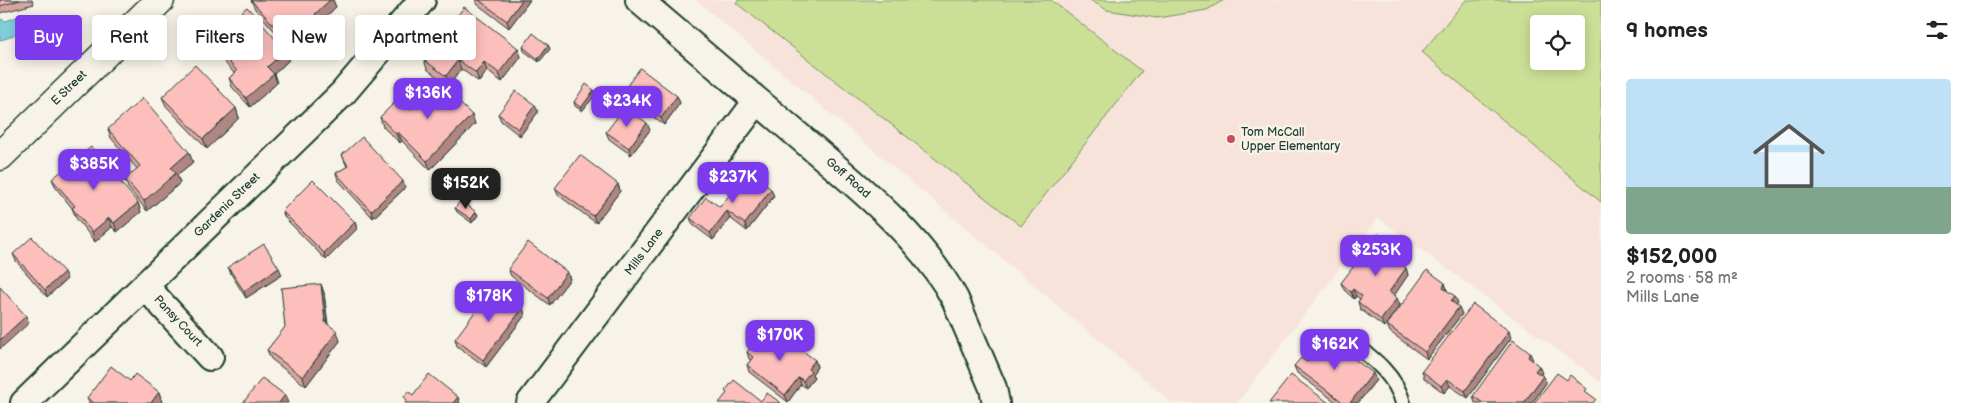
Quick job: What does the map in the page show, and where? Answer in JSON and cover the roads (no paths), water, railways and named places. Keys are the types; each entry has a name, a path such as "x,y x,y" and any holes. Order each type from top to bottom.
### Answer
{"main road":[{"name":"E Street","path":"0,156 160,0"}],"street":[{"name":"Gardenia Street","path":"24,403 343,93 422,0"},
{"name":"Goff Road","path":"639,0 878,204 924,255 948,286 955,299 993,388 996,403"},
{"name":"Mills Lane","path":"530,403 757,100"},
{"name":"Pansy Court","path":"145,286 210,357"}],"lane":[{"path":"1349,340 1375,361 1400,389 1403,403"}],"water":[{"path":"15,18 15,33 0,40 0,19 6,21"}],"place":[{"name":"Tom McCall Upper Elementary","path":"1231,139"}]}
